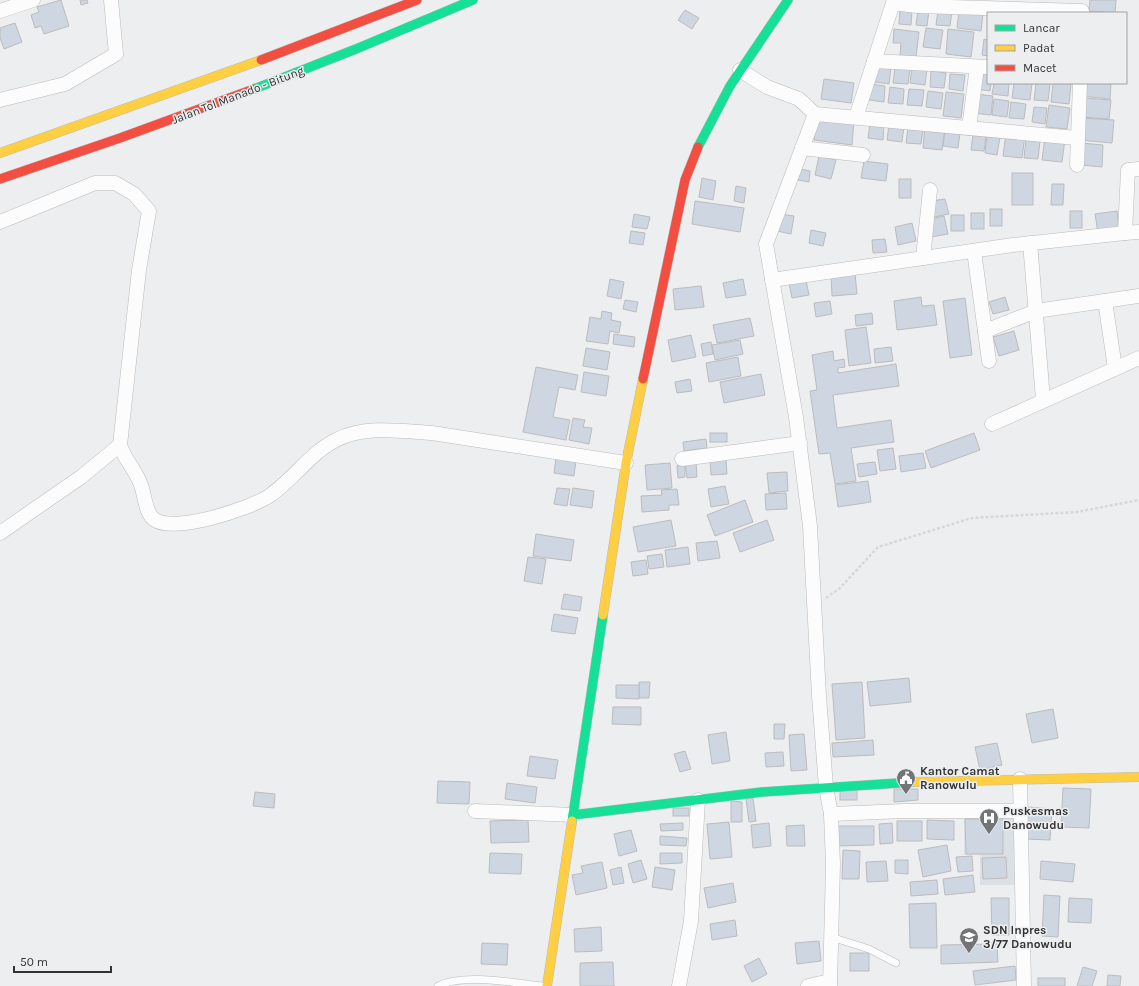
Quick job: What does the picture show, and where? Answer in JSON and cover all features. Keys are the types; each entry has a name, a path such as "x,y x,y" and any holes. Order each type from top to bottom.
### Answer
{"main road":[{"name":"Jalan Tol Manado - Bitung","path":"0,153 134,107 328,36 417,0"},
{"name":"Jalan Tol Manado - Bitung","path":"0,179 143,131 336,58 473,0"},
{"path":"547,986 626,463 685,180 700,140 740,70 788,0"},
{"path":"573,815 826,787 1020,779 1139,777"}],"street":[{"path":"0,11 19,2 33,0"},
{"path":"0,100 65,84 116,54 111,0"},
{"path":"856,117 894,2 917,6 1082,8"},
{"path":"874,61 982,67 969,128"},
{"path":"740,70 767,87 799,100 815,114 1077,138"},
{"path":"1077,165 1080,84"},
{"path":"808,986 830,984 833,864 831,814 826,787 810,526 800,443 766,244 815,114"},
{"path":"802,148 863,155"},
{"path":"772,280 974,251 1132,233 1128,170 1139,169"},
{"path":"0,222 94,183 115,183 134,194 149,211 139,270 120,445 122,452 138,476 150,516 156,521 176,525 226,513 255,504 269,496 317,454 337,440 361,432 401,431 432,433 626,463"},
{"path":"923,258 930,190"},
{"path":"1030,244 1043,399"},
{"path":"974,251 989,362"},
{"path":"985,331 1036,310 1139,296"},
{"path":"1105,301 1115,368"},
{"path":"992,424 1043,399 1139,358"},
{"path":"682,459 800,443"},
{"path":"0,533 86,473 120,445"},
{"path":"1020,779 1024,986"},
{"path":"679,986 691,921 698,800"},
{"path":"475,811 573,815"},
{"path":"831,814 904,811 1021,812"}],"lane":[{"path":"831,938 870,950 896,963"},
{"path":"438,986 457,980 470,979 542,986"}],"path":[{"path":"814,607 840,588 878,547 972,518 1077,512 1139,500"}],"shaded area":[{"name":"Puskesmas Danowudu","path":"964,814 1014,814 1015,885 980,885 980,855 964,855"}],"building":[{"path":"61,0 69,26 44,34 41,26 35,28 31,15 39,12 37,7"},
{"path":"80,0 87,0 88,3 81,5"},
{"path":"1090,0 1116,0 1115,12 1089,11"},
{"path":"918,9 929,10 927,26 916,25"},
{"path":"685,10 699,18 692,29 678,20"},
{"path":"900,10 912,11 911,25 899,24"},
{"path":"938,10 952,11 950,26 936,25"},
{"path":"959,11 983,14 981,31 957,28"},
{"path":"15,23 22,42 4,49 0,38 0,28"},
{"path":"926,28 943,30 940,49 923,47"},
{"path":"894,29 919,32 916,57 900,55 901,43 893,43"},
{"path":"948,29 974,32 971,57 946,54"},
{"path":"984,39 987,40 987,56 982,55"},
{"path":"877,66 891,68 889,84 875,82"},
{"path":"895,67 910,69 908,84 893,83"},
{"path":"912,67 927,69 925,85 910,83"},
{"path":"931,71 946,73 944,88 930,87"},
{"path":"979,73 987,74 987,84 991,84 990,91 976,89"},
{"path":"950,74 965,75 963,91 949,89"},
{"path":"824,79 854,83 851,103 821,99"},
{"path":"871,84 885,86 884,102 869,100"},
{"path":"994,84 1009,84 1008,96 992,94"},
{"path":"1014,84 1032,84 1030,100 1012,98"},
{"path":"1036,84 1050,84 1048,101 1034,100"},
{"path":"1053,84 1071,84 1069,104 1051,102"},
{"path":"1082,84 1111,84 1110,99 1081,96"},
{"path":"890,87 904,89 903,104 888,103"},
{"path":"909,89 924,90 922,106 907,105"},
{"path":"928,91 943,93 941,109 926,107"},
{"path":"946,92 964,94 961,118 943,116"},
{"path":"975,94 993,96 991,115 973,113"},
{"path":"1083,98 1111,100 1109,119 1082,117"},
{"path":"994,99 1009,101 1007,117 992,115"},
{"path":"1011,102 1026,104 1024,119 1009,118"},
{"path":"1049,105 1070,108 1067,129 1046,127"},
{"path":"1034,107 1047,108 1045,124 1032,122"},
{"path":"816,117 854,121 852,145 814,140"},
{"path":"1081,118 1114,120 1112,143 1079,140"},
{"path":"870,123 884,124 883,140 868,138"},
{"path":"889,124 904,126 902,142 887,140"},
{"path":"925,124 945,127 942,150 923,148"},
{"path":"908,127 923,129 921,144 906,143"},
{"path":"945,131 960,133 958,148 943,146"},
{"path":"1006,133 1025,135 1022,158 1003,156"},
{"path":"973,134 986,136 984,151 971,150"},
{"path":"987,135 1000,137 997,155 985,153"},
{"path":"1045,137 1065,139 1062,162 1042,160"},
{"path":"1026,139 1040,141 1038,159 1024,158"},
{"path":"1082,143 1103,145 1102,167 1080,165"},
{"path":"819,156 836,160 831,179 815,175"},
{"path":"864,161 888,164 886,181 861,178"},
{"path":"800,169 810,171 809,182 798,180"},
{"path":"1012,173 1033,173 1033,205 1012,205"},
{"path":"702,178 716,181 713,200 699,197"},
{"path":"899,179 911,179 911,198 899,198"},
{"path":"1052,184 1064,184 1063,205 1051,205"},
{"path":"736,186 746,188 744,203 734,201"},
{"path":"945,199 949,214 934,217 931,201"},
{"path":"695,201 744,208 740,232 692,224"},
{"path":"990,209 1002,209 1002,226 990,226"},
{"path":"1070,211 1082,211 1082,228 1070,228"},
{"path":"1117,211 1119,231 1098,233 1095,214"},
{"path":"971,213 984,213 984,229 971,229"},
{"path":"634,214 650,217 647,229 632,227"},
{"path":"780,214 794,216 791,234 777,231"},
{"path":"951,215 964,215 964,231 951,231"},
{"path":"944,216 948,234 931,237 927,220"},
{"path":"912,223 916,241 898,245 895,227"},
{"path":"811,230 826,233 823,246 809,243"},
{"path":"631,231 645,233 643,245 629,243"},
{"path":"885,239 887,252 873,253 872,240"},
{"path":"855,273 857,294 832,296 831,276"},
{"path":"610,279 624,282 621,299 607,296"},
{"path":"743,279 746,295 726,298 723,283"},
{"path":"806,280 809,295 792,298 789,283"},
{"path":"701,286 704,307 675,310 673,289"},
{"path":"921,297 922,306 934,305 937,325 897,330 894,301"},
{"path":"1005,297 1009,310 993,314 989,302"},
{"path":"965,298 972,355 950,358 943,301"},
{"path":"625,300 638,302 636,312 623,309"},
{"path":"830,301 832,314 816,317 814,303"},
{"path":"602,311 612,313 611,320 621,322 619,333 610,331 608,344 586,341 590,317 601,319"},
{"path":"872,313 873,324 856,326 855,315"},
{"path":"750,318 754,336 717,343 713,325"},
{"path":"866,327 871,363 849,366 845,330"},
{"path":"1014,331 1019,350 999,356 993,337"},
{"path":"614,334 635,337 634,347 613,344"},
{"path":"691,335 696,357 672,362 668,340"},
{"path":"740,340 743,354 715,360 712,345"},
{"path":"711,342 713,354 703,356 701,344"},
{"path":"891,347 893,361 875,363 874,349"},
{"path":"586,348 610,352 607,370 583,366"},
{"path":"833,351 834,361 844,359 845,367 838,368 838,373 896,364 899,386 833,395 837,428 891,420 894,442 851,448 856,481 835,484 830,453 819,454 810,391 817,390 812,355"},
{"path":"738,357 741,376 709,382 706,363"},
{"path":"536,367 578,375 575,390 559,387 553,417 570,420 566,440 523,432"},
{"path":"584,372 609,376 606,396 581,392"},
{"path":"761,374 765,395 724,403 720,382"},
{"path":"690,379 692,391 677,393 675,382"},
{"path":"573,418 585,420 583,427 592,428 589,444 569,440"},
{"path":"710,433 727,433 727,442 710,442"},
{"path":"974,433 980,450 931,468 925,451"},
{"path":"706,439 707,448 684,451 683,442"},
{"path":"893,448 896,469 880,471 877,450"},
{"path":"923,453 926,468 901,472 899,456"},
{"path":"556,458 576,460 574,476 554,473"},
{"path":"726,460 727,474 711,475 710,461"},
{"path":"696,461 697,477 687,478 685,462"},
{"path":"875,462 877,474 859,477 857,464"},
{"path":"670,463 672,488 647,490 645,465"},
{"path":"685,465 685,477 678,478 677,466"},
{"path":"787,472 788,491 769,493 767,473"},
{"path":"868,481 871,502 838,507 835,485"},
{"path":"725,486 729,504 711,507 708,489"},
{"path":"557,488 570,489 567,506 554,504"},
{"path":"573,488 594,491 592,508 570,505"},
{"path":"677,489 679,505 669,505 669,510 642,512 641,496 662,495 661,490"},
{"path":"786,493 787,509 766,510 765,494"},
{"path":"745,500 753,522 715,536 707,515"},
{"path":"671,520 676,546 638,552 633,527"},
{"path":"767,520 774,540 740,552 733,533"},
{"path":"536,534 574,540 571,561 533,556"},
{"path":"717,541 720,558 698,561 696,543"},
{"path":"688,547 690,564 667,567 665,550"},
{"path":"662,554 664,567 649,569 647,556"},
{"path":"528,557 546,559 542,584 524,581"},
{"path":"646,560 648,574 633,576 631,562"},
{"path":"564,594 582,597 580,611 561,609"},
{"path":"554,614 578,618 575,634 551,631"},
{"path":"909,678 911,702 870,706 867,682"},
{"path":"639,682 650,682 649,698 639,698"},
{"path":"862,682 865,738 836,740 832,684"},
{"path":"616,685 639,685 639,699 616,698"},
{"path":"613,707 641,707 641,725 612,724"},
{"path":"1053,709 1058,738 1032,743 1026,714"},
{"path":"774,724 785,724 784,739 774,739"},
{"path":"726,732 730,761 712,764 708,735"},
{"path":"804,734 807,770 791,771 789,735"},
{"path":"873,740 874,755 833,757 832,743"},
{"path":"997,743 1002,765 980,770 975,747"},
{"path":"685,751 691,769 680,772 674,754"},
{"path":"783,752 784,766 766,767 765,753"},
{"path":"530,756 558,760 555,779 527,776"},
{"path":"438,781 470,782 469,804 437,803"},
{"path":"507,783 537,787 535,803 505,799"},
{"path":"1063,788 1091,789 1089,828 1061,827"},
{"name":"Kantor Camat Ranowulu","path":"894,789 918,789 918,800 894,802"},
{"path":"840,790 857,790 857,800 840,800"},
{"path":"255,792 275,794 274,808 253,806"},
{"path":"753,798 756,821 749,822 746,799"},
{"path":"731,801 742,802 742,822 731,822"},
{"path":"1027,807 1052,809 1050,840 1025,839"},
{"path":"673,808 689,808 689,816 673,816"},
{"path":"965,819 1003,819 1003,854 966,854"},
{"path":"528,820 529,842 491,843 490,821"},
{"path":"927,820 954,821 954,840 927,839"},
{"path":"897,821 922,821 922,841 897,841"},
{"path":"729,822 732,857 710,859 707,824"},
{"path":"683,823 683,830 661,831 660,824"},
{"path":"769,823 771,846 753,848 751,825"},
{"path":"892,823 893,843 880,844 879,824"},
{"path":"804,825 805,846 787,846 786,826"},
{"path":"836,826 874,826 874,845 836,846"},
{"path":"631,830 637,851 619,856 614,834"},
{"path":"660,836 687,838 686,846 660,845"},
{"path":"947,845 951,871 923,877 918,850"},
{"path":"843,850 860,851 859,879 842,879"},
{"path":"490,853 522,854 521,874 489,873"},
{"path":"660,853 682,853 682,863 660,864"},
{"path":"972,856 973,871 958,872 956,857"},
{"path":"1006,857 1007,878 983,879 982,858"},
{"path":"641,860 647,879 633,883 628,864"},
{"path":"895,860 908,860 908,874 895,873"},
{"path":"886,861 888,881 867,882 866,862"},
{"path":"1041,861 1075,864 1073,882 1040,879"},
{"path":"602,862 607,888 576,895 572,875 583,873 581,866"},
{"path":"621,867 624,883 613,885 610,870"},
{"path":"655,867 675,870 672,890 652,887"},
{"path":"973,875 975,892 945,895 943,879"},
{"path":"937,880 938,894 911,896 910,882"},
{"path":"733,883 736,902 708,908 704,888"},
{"path":"1044,895 1060,896 1058,937 1042,936"},
{"path":"991,898 1009,898 1009,935 992,935"},
{"path":"1069,898 1092,899 1091,923 1068,922"},
{"path":"936,903 937,948 910,948 909,904"},
{"path":"735,920 737,936 712,940 710,924"},
{"path":"601,927 602,951 575,952 574,929"},
{"path":"819,941 821,961 797,964 795,943"},
{"path":"482,943 508,944 507,965 481,964"},
{"name":"SDN Inpres 3/77 Danowudu","path":"997,944 998,962 941,964 941,945"},
{"path":"850,953 869,953 869,971 850,971"},
{"path":"759,958 767,974 752,982 744,966"},
{"path":"613,962 614,986 580,986 580,963"},
{"path":"1015,966 1016,980 975,985 973,971"},
{"path":"1083,967 1097,971 1092,986 1077,986"},
{"path":"1108,975 1121,976 1120,986 1107,986"},
{"path":"1038,978 1065,978 1065,986 1038,986"}],"traffic: fast":[{"path":"254,89 356,49 473,0"},
{"path":"698,147 730,86 788,0"},
{"path":"572,821 603,615"},
{"path":"573,815 762,792 914,782"}],"traffic: slow":[{"path":"0,153 261,60"},
{"path":"603,615 626,463 643,379"},
{"path":"914,782 1139,777"},
{"path":"547,986 572,821"}],"traffic: jam":[{"path":"261,60 417,0"},
{"path":"0,179 120,138 254,89"},
{"path":"643,379 685,180 698,147"}],"place":[{"name":"Kantor Camat Ranowulu","path":"906,795"},
{"name":"Puskesmas Danowudu","path":"989,835"},
{"name":"SDN Inpres 3/77 Danowudu","path":"969,954"}]}
